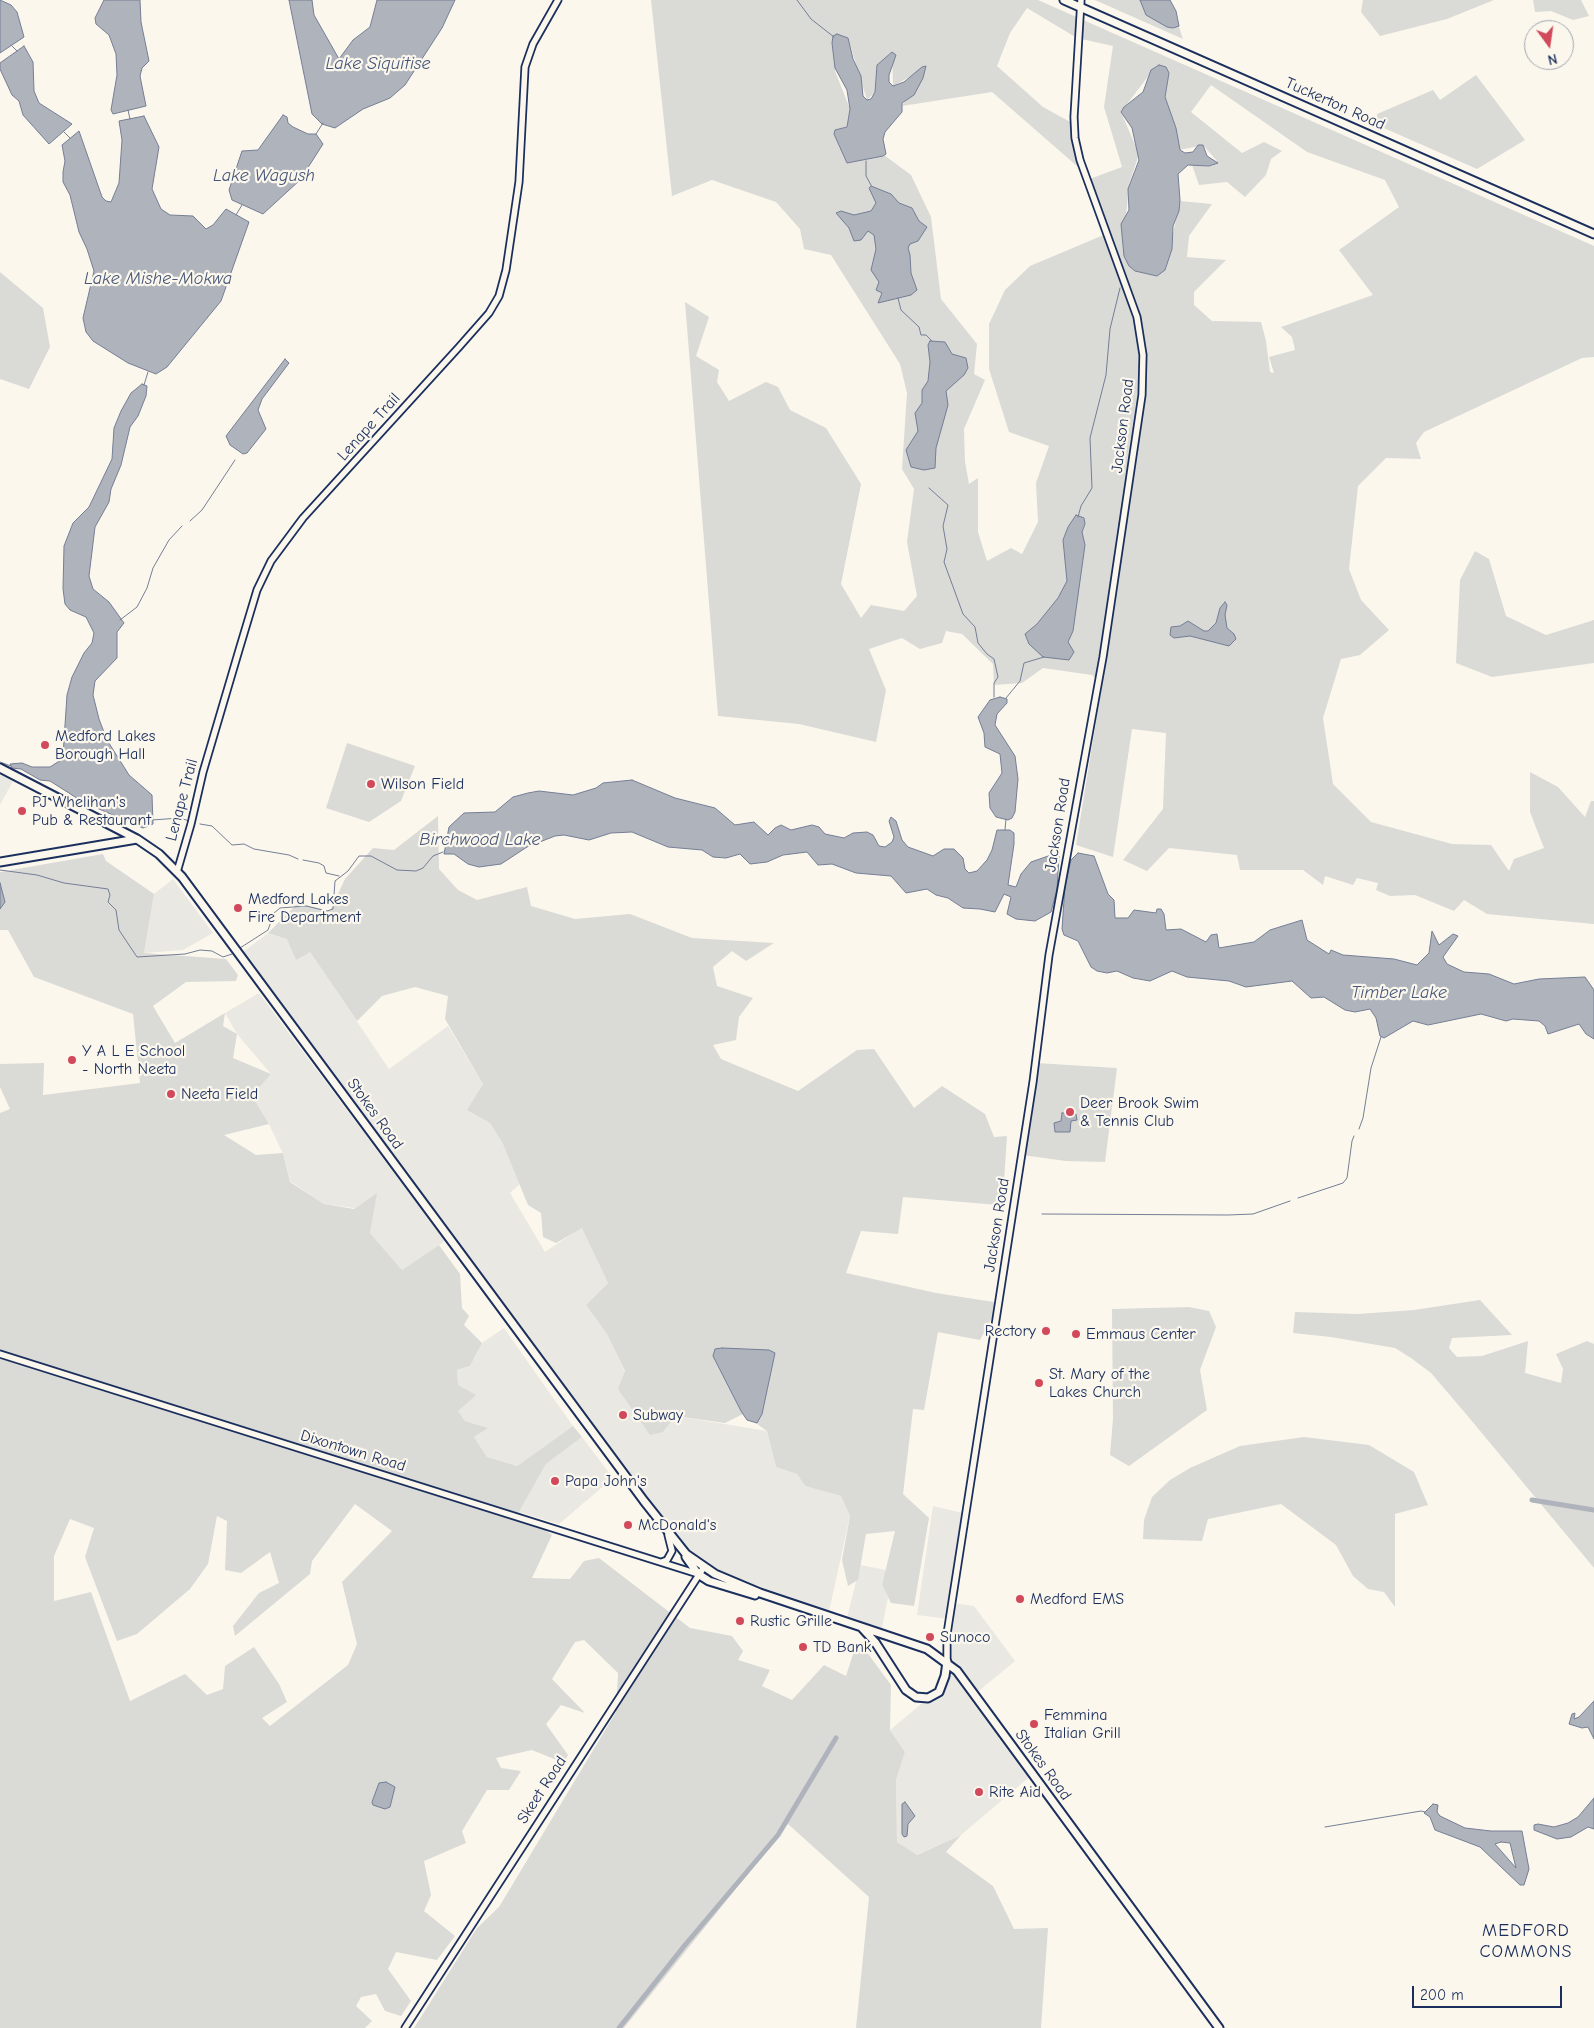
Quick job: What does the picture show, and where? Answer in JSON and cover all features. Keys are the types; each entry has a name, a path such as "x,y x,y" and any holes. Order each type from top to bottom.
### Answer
{"main road":[{"name":"Tuckerton Road","path":"1064,0 1080,4 1594,234"},
{"name":"Stokes Road","path":"0,768 137,839 160,854 177,872 698,1574 718,1584 783,1602 919,1646 947,1662 969,1686 1219,2028"},
{"path":"0,862 137,839"},
{"name":"Stokes Road","path":"674,1540 704,1567 783,1602"},
{"path":"698,1574 760,1593"},
{"path":"861,1627 876,1642 906,1690 916,1698 928,1698 939,1692 944,1681 947,1662"}],"street":[{"name":"Lenape Trail","path":"177,872 230,678 257,590 271,561 303,518 453,354 489,313 499,296 506,270 519,182 525,67 533,44 558,0"},
{"name":"Jackson Road","path":"947,1662 947,1634 1033,1082 1049,955 1103,657 1137,436 1143,365 1142,342 1135,311 1084,173 1076,141 1074,112 1080,4"},
{"name":"Dixontown Road","path":"0,1354 698,1574"},
{"path":"662,1562 668,1560 672,1551 672,1542 666,1530"},
{"name":"Skeet Road","path":"405,2028 704,1567"}],"shaded area":[{"path":"651,0 1038,0 1594,246 1594,357 1582,358 1424,432 1416,443 1421,459 1386,458 1358,486 1349,569 1361,600 1389,630 1360,655 1341,659 1323,718 1333,784 1371,822 1452,844 1491,845 1509,871 1514,859 1544,848 1530,812 1530,772 1558,787 1585,817 1591,801 1594,801 1594,924 1487,914 1464,900 1454,911 1415,895 1390,896 1376,890 1378,883 1357,878 1353,885 1325,876 1323,885 1303,870 1240,870 1237,855 1169,848 1147,871 1123,860 1163,809 1166,733 1132,729 1113,857 1076,845 1102,685 1092,675 1043,668 1022,683 994,685 993,664 962,634 946,631 942,643 920,649 902,638 869,649 886,690 876,742 799,724 718,716 685,302 709,317 696,356 719,370 717,382 729,401 766,382 778,387 790,410 826,428 861,484 841,584 861,618 871,605 904,611 917,596 907,542 914,489 902,469 907,393 900,364 831,255 804,249 800,229 776,202 712,180 672,196","holes":["1027,8 1077,38 1113,46 1104,107 1122,167 1087,180 1106,234 1030,266 1005,290 989,324 989,369 1009,432 1049,446 1036,483 1038,522 1022,554 1011,548 987,561 978,532 978,478 969,484 965,462 964,429 985,380 974,374 977,344 941,299 931,217 911,175 884,155 847,163 834,132 847,127 850,109 835,71 835,35 848,38 867,100 875,92 877,65 892,52 893,86 926,68 902,106 992,92 1085,173 1074,124 1043,107 997,66 1010,33","1156,66 1169,73 1165,97 1180,150 1203,145 1217,161 1212,166 1192,165 1199,185 1227,182 1245,197 1266,175 1271,159 1282,151 1264,142 1242,153 1191,112 1211,85 1307,152 1385,180 1399,207 1339,250 1373,295 1281,327 1292,337 1295,350 1269,357 1274,373 1270,372 1266,341 1261,322 1212,321 1194,305 1194,292 1226,260 1187,257 1189,236 1212,204 1180,201 1165,270 1123,249 1129,184 1139,154 1121,112"]},
{"path":"1095,0 1170,0 1183,39"},
{"path":"1363,0 1494,0 1447,19 1380,36 1361,12"},
{"path":"1533,0 1581,0 1589,16 1573,20 1551,11 1535,12"},
{"path":"1476,75 1525,140 1477,169 1377,125 1377,114 1433,90 1440,100"},
{"path":"0,272 43,308 50,347 29,389 0,379"},
{"path":"1475,551 1489,559 1506,616 1546,635 1594,620 1594,663 1492,677 1456,663 1460,580"},
{"name":"Wilson Field","path":"347,743 415,766 401,801 369,822 326,808"},
{"path":"1,775 13,781 0,805 0,777"},
{"path":"438,816 439,869 458,890 477,900 527,887 531,906 575,919 630,914 692,938 774,943 746,961 732,951 713,967 717,986 753,998 739,1017 736,1040 713,1045 721,1059 798,1091 857,1050 874,1049 914,1108 942,1086 985,1114 994,1137 1007,1136 1003,1197 998,1205 903,1197 898,1234 861,1231 846,1273 936,1293 1000,1303 980,1340 938,1332 924,1410 913,1409 903,1494 929,1518 914,1606 891,1603 882,1585 895,1531 866,1534 858,1580 848,1586 842,1560 850,1516 841,1496 805,1486 797,1474 776,1467 767,1431 743,1414 725,1423 676,1416 663,1432 650,1435 618,1389 625,1371 607,1334 586,1305 608,1283 582,1228 556,1243 543,1237 541,1213 528,1205 503,1144 490,1123 467,1110 483,1084 445,1019 448,996 415,987 382,996 357,1021 310,952 296,960 287,939 268,933 298,903 330,911 345,879 373,848 394,850"},
{"path":"103,854 106,861 154,894 144,953 226,959 238,975 236,981 186,982 153,1006 175,1043 225,1013 223,1026 237,1034 233,1058 271,1074 252,1096 269,1124 224,1135 256,1155 283,1153 290,1182 324,1204 354,1209 377,1193 370,1233 402,1270 439,1245 460,1274 462,1308 469,1316 464,1325 482,1343 470,1366 457,1370 458,1385 476,1395 458,1411 465,1421 488,1428 474,1437 487,1457 517,1466 573,1426 582,1437 546,1464 519,1512 552,1535 532,1578 570,1579 584,1561 599,1558 690,1628 732,1636 743,1651 738,1660 770,1670 762,1686 792,1700 824,1665 846,1676 856,1645 866,1651 891,1685 890,1730 905,1752 896,1780 897,1842 917,1855 961,1835 946,1852 993,1886 1014,1929 1048,1928 1041,2028 856,2028 869,1897 788,1824 624,2028 414,2028 477,1928 499,1907 616,1712 618,1673 584,1640 575,1642 552,1679 585,1713 561,1705 546,1724 568,1755 564,1763 532,1750 496,1758 501,1768 521,1771 509,1790 487,1790 462,1831 466,1843 424,1861 431,1895 424,1911 455,1936 437,1960 396,1952 388,1969 411,2001 401,2016 385,2011 376,1994 361,1997 356,2006 372,2021 365,2028 0,2028 0,1113 10,1109 0,1087 0,1064 44,1063 43,1095 140,1083 133,1014 34,977 8,930 0,930 0,872","holes":["355,1504 392,1531 342,1582 357,1644 348,1665 270,1726 262,1718 287,1702 279,1684 254,1647 225,1666 223,1689 207,1695 185,1674 130,1701 91,1592 54,1601 54,1556 70,1519 94,1528 85,1557 117,1641 137,1634 190,1589 208,1564 217,1516 227,1521 225,1570 241,1573 270,1552 279,1583 259,1593 233,1626 235,1636 310,1574 312,1561"]},
{"path":"173,879 213,933 183,950 144,953 154,894"},
{"path":"268,933 287,939 310,952 389,1069 448,1026 483,1084 468,1110 490,1123 503,1144 520,1184 510,1193 545,1252 582,1227 608,1283 586,1305 607,1334 625,1372 663,1432 676,1416 767,1431 776,1467 797,1474 805,1486 841,1496 850,1516 828,1616 722,1577 686,1554 239,955"},
{"path":"259,993 445,1241 402,1270 370,1233 376,1194 355,1208 324,1204 290,1181 284,1156 269,1124 252,1096 271,1074 237,1034 225,1013"},
{"name":"Deer Brook Swim & Tennis Club","path":"1036,1063 1117,1068 1105,1162 1066,1161 1022,1155"},
{"path":"1480,1300 1512,1335 1452,1338 1449,1348 1457,1357 1482,1356 1528,1341 1525,1373 1561,1383 1563,1369 1556,1354 1587,1341 1594,1344 1594,1568 1431,1373 1395,1348 1331,1337 1293,1333 1295,1312 1358,1314 1414,1310"},
{"path":"1189,1307 1209,1311 1216,1327 1200,1370 1207,1410 1129,1466 1110,1455 1113,1419 1112,1309"},
{"path":"504,1328 573,1426 517,1466 487,1457 474,1437 487,1428 465,1421 458,1411 457,1370 470,1366 482,1343"},
{"path":"582,1437 613,1478 559,1524 519,1512 546,1464"},
{"path":"1304,1437 1369,1445 1414,1472 1428,1505 1395,1514 1395,1607 1384,1592 1368,1589 1353,1576 1336,1545 1281,1504 1208,1519 1202,1541 1143,1539 1144,1520 1152,1497 1170,1480 1190,1468 1240,1446"},
{"path":"933,1506 967,1514 952,1603 974,1606 1015,1661 975,1694 1033,1774 961,1835 916,1855 897,1842 896,1780 905,1752 890,1730 943,1686 949,1619 917,1615"},
{"path":"860,1565 886,1570 882,1585 888,1597 881,1633 846,1622"}],"water":[{"path":"0,0 11,5 17,12 24,37 0,53"},
{"path":"104,0 140,0 141,22 149,61 142,68 140,76 146,106 113,114 111,110 117,75 116,54 109,35 96,24 95,18"},
{"name":"Lake Siquitise","path":"289,0 312,0 314,15 339,59 353,40 370,27 377,0 455,0 442,28 405,85 390,98 363,109 335,128 322,124 312,114"},
{"path":"1140,0 1170,0 1176,11 1179,26 1167,27 1146,15"},
{"path":"837,34 848,38 853,59 861,76 863,96 867,100 871,99 875,92 877,65 892,52 896,55 889,75 889,82 893,86 904,82 922,67 926,66 923,78 914,95 902,103 902,112 885,132 883,139 886,154 883,156 847,163 834,134 835,130 847,127 850,109 847,90 835,68 832,43 833,36"},
{"path":"24,46 33,62 34,91 39,103 72,124 49,144 23,115 19,101 12,95 0,69 0,63"},
{"path":"1159,65 1166,67 1169,73 1165,97 1176,128 1180,150 1185,153 1193,152 1198,145 1203,145 1207,156 1218,163 1209,166 1188,165 1178,174 1180,200 1179,211 1173,226 1172,249 1165,270 1157,276 1135,271 1129,266 1124,256 1121,224 1129,210 1128,189 1139,160 1132,128 1121,112 1124,107 1143,92 1151,70"},
{"name":"Lake Wagush","path":"283,115 287,117 288,123 293,127 308,134 316,134 323,144 300,180 263,214 232,200 229,190 242,151 258,150"},
{"name":"Lake Mishe-Mokwa","path":"144,116 159,147 152,189 161,209 170,215 193,216 206,229 213,225 226,209 249,222 221,301 167,367 156,374 128,363 93,341 86,332 83,318 94,271 79,232 70,195 63,182 65,161 62,145 79,131 102,197 106,201 111,202 119,183 122,140 119,121"},
{"path":"871,186 891,194 899,203 912,208 919,221 927,227 918,241 910,244 908,248 911,273 917,290 911,295 878,303 882,293 876,290 879,282 871,270 876,249 874,235 868,231 861,240 854,241 849,228 836,213 841,211 854,215 871,211 876,203 869,188"},
{"path":"930,341 945,342 952,354 966,358 968,368 964,375 946,391 948,405 936,448 935,468 924,470 911,467 906,450 918,431 915,413 922,403 922,390 928,381 930,362 928,345"},
{"path":"285,359 289,363 262,399 258,410 266,429 247,453 243,454 230,445 226,436"},
{"path":"142,384 147,386 146,396 138,416 130,427 121,465 111,489 109,502 95,527 89,576 93,589 109,602 124,623 117,632 117,658 95,681 93,695 107,740 129,775 152,795 153,824 143,828 83,802 50,781 40,780 21,769 12,768 10,764 22,763 32,767 50,767 61,760 63,755 67,695 72,677 84,653 92,643 94,633 86,617 70,610 65,604 63,589 64,546 73,523 89,507 112,459 114,428 121,411 131,393"},
{"path":"1076,515 1084,518 1085,524 1082,532 1085,545 1073,631 1068,642 1074,652 1069,660 1043,657 1029,644 1025,634 1037,624 1058,598 1067,581 1063,540 1068,527"},
{"path":"1225,602 1227,605 1225,615 1227,628 1234,634 1236,639 1229,646 1190,636 1174,638 1170,635 1171,627 1180,626 1188,621 1204,631 1208,631 1216,623 1220,608"},
{"path":"1000,697 1007,699 1007,703 997,714 995,725 1015,756 1018,779 1015,812 1012,818 1008,820 996,817 990,808 989,793 1002,773 1000,754 985,747 984,733 978,717 990,700"},
{"name":"Birchwood Lake","path":"632,780 675,798 715,808 735,825 754,822 768,835 781,825 791,830 812,825 819,827 825,834 844,838 853,833 867,832 873,835 879,846 885,847 892,842 894,837 889,821 891,817 896,821 902,840 908,847 933,856 944,849 954,849 963,858 965,869 969,873 977,871 987,860 992,850 997,830 1010,830 1014,833 1014,844 1008,885 1016,887 1021,874 1031,862 1054,854 1059,856 1057,889 1051,912 1035,921 1016,919 1007,914 1011,897 1004,894 995,912 963,908 948,898 936,895 927,889 906,893 891,876 856,873 832,864 818,865 807,852 783,855 767,862 750,864 740,854 726,858 713,857 702,850 668,847 632,832 611,833 589,840 564,835 555,836 527,847 501,864 479,867 468,864 454,854 444,854 449,827 464,813 495,812 513,797 528,793 539,791 573,795 596,788 603,783"},
{"name":"Timber Lake","path":"1078,853 1094,856 1108,894 1114,900 1115,918 1128,918 1134,910 1156,913 1157,909 1161,909 1164,914 1166,930 1181,929 1206,942 1211,935 1217,934 1219,948 1254,942 1270,930 1302,920 1307,940 1329,954 1331,950 1343,955 1394,959 1417,965 1429,953 1432,931 1439,945 1453,934 1458,936 1443,957 1447,964 1464,972 1489,974 1514,984 1539,979 1585,977 1594,990 1594,1039 1586,1034 1579,1024 1548,1034 1545,1026 1539,1021 1513,1019 1506,1021 1481,1014 1428,1025 1413,1021 1384,1038 1380,1036 1376,1018 1370,1009 1355,1012 1345,1010 1324,997 1311,998 1292,981 1246,987 1229,981 1187,977 1172,971 1150,981 1133,978 1117,971 1107,973 1097,971 1091,967 1078,941 1064,935 1062,929 1065,886 1071,860"},
{"path":"0,883 5,902 0,909"},
{"path":"1062,1113 1076,1114 1077,1120 1071,1121 1070,1132 1055,1132 1054,1123 1061,1121"},
{"path":"715,1349 769,1350 775,1353 762,1414 757,1423 747,1420 741,1411 713,1356"},
{"path":"1594,1701 1594,1739 1588,1727 1582,1728 1569,1724 1572,1714 1575,1713 1574,1719 1579,1717"},
{"path":"386,1782 395,1787 390,1807 385,1809 373,1805 372,1802 379,1783"},
{"path":"1594,1798 1594,1829 1588,1827 1571,1837 1557,1839 1534,1830 1534,1825 1538,1824 1554,1827 1568,1823 1578,1817"},
{"path":"905,1802 915,1816 908,1824 907,1836 904,1837 902,1834 902,1804"},
{"path":"1433,1804 1438,1805 1437,1812 1440,1816 1465,1828 1491,1831 1522,1831 1529,1869 1524,1885 1520,1885 1480,1847 1435,1830 1430,1817 1424,1813","holes":["1501,1842 1510,1843 1516,1868 1495,1844"]}],"waterway":[{"path":"797,0 811,19 834,37"},
{"path":"11,45 17,51"},
{"path":"128,110 130,119"},
{"path":"316,134 323,123"},
{"path":"64,132 70,138"},
{"path":"866,161 866,176 871,185"},
{"path":"236,215 242,205"},
{"path":"1078,517 1081,506 1092,488 1090,438 1106,375 1110,329 1120,288"},
{"path":"898,298 901,310 919,327 921,335 926,335 932,341"},
{"path":"144,385 148,372"},
{"path":"190,521 202,510 235,460"},
{"path":"929,488 948,505 943,526 947,549 944,562 963,614 975,627 978,643 994,659 998,677 994,683 994,697"},
{"path":"120,620 137,607 147,588 153,568 169,540 182,526"},
{"path":"1006,698 1020,681 1024,663 1044,657"},
{"path":"0,762 11,766"},
{"path":"152,820 180,818 189,821"},
{"path":"1005,830 1006,819"},
{"path":"200,824 212,826 232,845 244,844 254,849 289,855 298,859"},
{"path":"240,948 268,930 274,913 280,908 306,906 327,911 333,909 335,881 348,871 359,856 371,856 397,870 416,871 423,868 433,856 443,852"},
{"path":"303,860 319,863 324,866 326,873 339,876"},
{"path":"0,870 37,875 64,883 108,889 110,895 108,902 116,910 119,930 137,957 185,954 200,950 212,951 223,957 232,954"},
{"path":"1359,1129 1363,1118 1371,1068 1381,1037"},
{"path":"1298,1198 1343,1183 1347,1178 1354,1136"},
{"path":"1042,1214 1253,1214 1290,1201"},
{"path":"1532,1500 1594,1510"},
{"path":"619,2028 685,1945 778,1835 836,1738"},
{"path":"1325,1827 1421,1811 1425,1812"}],"place":[{"name":"Medford Lakes Borough Hall","path":"45,745"},
{"name":"Wilson Field","path":"371,784"},
{"name":"PJ Whelihan's Pub & Restaurant","path":"22,811"},
{"name":"Medford Lakes Fire Department","path":"238,908"},
{"name":"Y A L E School - North Neeta","path":"72,1060"},
{"name":"Neeta Field","path":"171,1094"},
{"name":"Deer Brook Swim & Tennis Club","path":"1070,1112"},
{"name":"Rectory","path":"1046,1331"},
{"name":"Emmaus Center","path":"1076,1334"},
{"name":"St. Mary of the Lakes Church","path":"1039,1383"},
{"name":"Subway","path":"623,1415"},
{"name":"Papa John's","path":"555,1481"},
{"name":"McDonald's","path":"628,1525"},
{"name":"Medford EMS","path":"1020,1599"},
{"name":"Rustic Grille","path":"740,1621"},
{"name":"Sunoco","path":"930,1637"},
{"name":"TD Bank","path":"803,1647"},
{"name":"Femmina Italian Grill","path":"1034,1724"},
{"name":"Rite Aid","path":"979,1792"}],"district":[{"name":"MEDFORD COMMONS","path":"1526,1941"}]}
